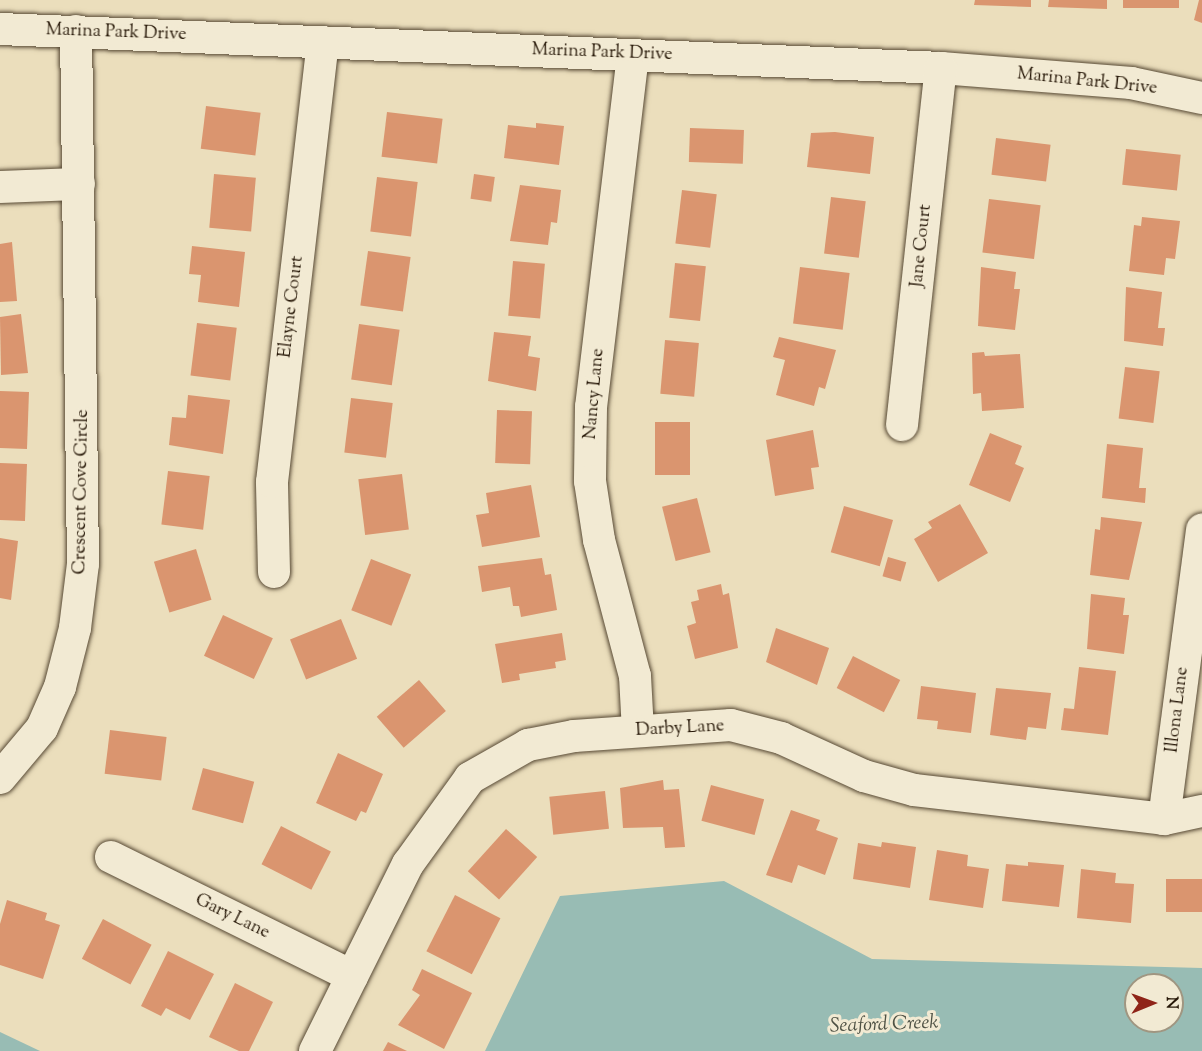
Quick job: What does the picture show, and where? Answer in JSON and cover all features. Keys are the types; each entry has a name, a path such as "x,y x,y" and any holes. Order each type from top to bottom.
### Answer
{"street":[{"name":"Marina Park Drive","path":"0,29 941,68 1131,83 1202,98"},
{"name":"Crescent Cove Circle","path":"0,778 42,728 60,687 75,628 85,507 76,31"},
{"name":"Elayne Court","path":"274,572 272,482 323,42"},
{"name":"Nancy Lane","path":"633,55 591,407 590,481 599,540 635,676 638,731"},
{"name":"Jane Court","path":"902,425 941,68"},
{"path":"0,187 79,184"},
{"name":"Illona Lane","path":"1164,819 1202,530"},
{"name":"Darby Lane","path":"315,1051 408,864 470,778 528,745 638,731 731,725 781,738 864,776 914,790 1164,819 1202,812"},
{"name":"Gary Lane","path":"111,857 352,976"}],"water":[{"name":"Seaford Creek","path":"724,881 872,959 1202,968 1202,1051 485,1051 560,896"},
{"path":"0,1032 40,1051 0,1051"}],"building":[{"path":"975,0 1031,0 1031,7 974,5"},
{"path":"1049,0 1107,0 1107,9 1048,7"},
{"path":"1123,0 1179,0 1179,8 1123,8"},
{"path":"1199,0 1202,0 1202,23 1194,20"},
{"path":"206,106 261,113 255,155 201,149"},
{"path":"387,112 443,119 437,163 382,157"},
{"path":"536,123 564,126 559,165 504,158 508,125 536,128"},
{"path":"690,128 744,130 743,164 689,162"},
{"path":"835,132 874,137 870,174 807,167 811,133"},
{"path":"996,138 1051,145 1046,181 991,175"},
{"path":"1126,149 1181,155 1177,191 1122,185"},
{"path":"214,174 256,178 251,231 209,228"},
{"path":"474,174 495,177 491,202 471,199"},
{"path":"377,177 418,182 411,237 370,232"},
{"path":"520,185 561,190 557,223 551,222 548,245 510,241"},
{"path":"682,190 717,194 710,248 675,244"},
{"path":"831,197 866,201 859,258 824,254"},
{"path":"989,199 1041,205 1034,259 982,253"},
{"path":"1142,217 1180,221 1175,259 1166,258 1164,275 1129,271 1134,225 1141,226"},
{"path":"12,242 17,301 0,302 0,244"},
{"path":"192,246 245,252 239,307 198,302 201,275 189,274"},
{"path":"368,251 411,257 403,311 360,305"},
{"path":"513,261 545,264 540,319 508,316"},
{"path":"675,263 706,266 700,321 669,318"},
{"path":"800,267 850,273 843,330 793,324"},
{"path":"981,267 1016,272 1014,289 1020,289 1015,330 978,326"},
{"path":"1126,287 1162,292 1158,328 1165,328 1163,346 1124,341"},
{"path":"21,314 28,373 1,375 0,317"},
{"path":"197,323 237,328 230,380 191,376"},
{"path":"359,324 400,330 392,385 351,379"},
{"path":"494,332 531,336 528,356 540,358 536,391 488,381"},
{"path":"779,337 836,350 825,389 819,387 814,406 776,395 785,360 773,357"},
{"path":"665,340 699,343 694,397 660,394"},
{"path":"984,352 985,356 1020,354 1024,408 982,411 981,393 973,394 972,353"},
{"path":"1125,367 1160,371 1153,423 1119,419"},
{"path":"0,391 29,392 27,449 0,448"},
{"path":"188,395 230,400 223,454 169,445 172,417 186,418"},
{"path":"351,398 393,403 386,458 344,453"},
{"path":"497,410 532,411 530,464 495,463"},
{"path":"655,422 690,422 690,475 655,475"},
{"path":"813,430 819,467 811,468 814,489 775,496 766,440"},
{"path":"990,433 1022,446 1015,464 1024,468 1010,502 969,485"},
{"path":"1107,444 1143,448 1139,488 1146,488 1145,503 1102,498"},
{"path":"0,463 27,464 25,521 0,520"},
{"path":"168,471 210,476 203,530 161,525"},
{"path":"402,474 409,530 365,535 358,479"},
{"path":"531,485 540,537 482,547 476,515 489,513 486,493"},
{"path":"697,498 711,552 676,561 662,507"},
{"path":"960,504 988,553 938,582 914,539 932,528 928,522"},
{"path":"844,506 893,520 880,566 831,552"},
{"path":"1101,517 1142,522 1129,580 1090,575 1095,529 1100,530"},
{"path":"0,538 18,541 11,600 0,598"},
{"path":"196,549 211,600 169,613 154,562"},
{"path":"888,557 906,562 901,581 882,576"},
{"path":"542,558 545,575 551,574 557,610 521,617 519,606 513,606 510,587 482,592 478,566"},
{"path":"371,559 411,574 391,626 351,610"},
{"path":"721,584 723,595 729,593 738,648 695,659 687,626 696,623 691,602 699,600 697,590"},
{"path":"1091,594 1125,598 1123,615 1129,615 1124,654 1087,649"},
{"path":"223,615 273,638 254,679 204,656"},
{"path":"341,619 357,659 306,679 290,640"},
{"path":"776,628 829,648 817,685 766,662"},
{"path":"562,633 566,660 555,662 556,668 519,674 520,680 502,683 495,644"},
{"path":"853,656 900,680 884,712 837,688"},
{"path":"1079,667 1116,671 1108,735 1061,730 1064,708 1074,709"},
{"path":"419,680 446,711 404,748 377,717"},
{"path":"921,686 976,693 971,733 937,729 938,721 917,719"},
{"path":"996,688 1051,693 1046,729 1028,727 1026,740 990,735"},
{"path":"110,730 167,737 161,781 105,774"},
{"path":"338,753 383,774 366,813 361,811 356,821 316,803"},
{"path":"203,768 254,782 243,823 192,810"},
{"path":"663,780 664,790 679,789 685,847 665,848 663,827 623,828 620,788"},
{"path":"711,785 764,799 755,835 701,821"},
{"path":"605,791 609,829 553,835 549,797"},
{"path":"791,810 820,820 816,830 838,838 825,875 798,865 792,883 766,875"},
{"path":"281,826 331,851 311,890 261,864"},
{"path":"506,829 537,857 499,899 468,871"},
{"path":"882,842 916,847 910,888 853,879 858,843 881,847"},
{"path":"937,850 968,855 967,866 989,869 983,908 929,900"},
{"path":"1028,862 1064,865 1059,907 1002,901 1006,864 1028,866"},
{"path":"1081,869 1116,873 1115,883 1134,884 1131,923 1077,918"},
{"path":"1166,879 1202,879 1202,912 1166,912"},
{"path":"455,895 500,918 472,974 426,951"},
{"path":"7,900 47,913 45,920 60,925 43,979 0,965 0,924"},
{"path":"103,919 152,945 130,985 82,959"},
{"path":"168,951 214,974 190,1020 166,1008 161,1016 141,1006"},
{"path":"422,969 472,993 444,1049 398,1025 420,995 412,990"},
{"path":"235,983 273,1002 249,1051 239,1051 209,1037"},
{"path":"388,1042 407,1051 383,1051"}]}
